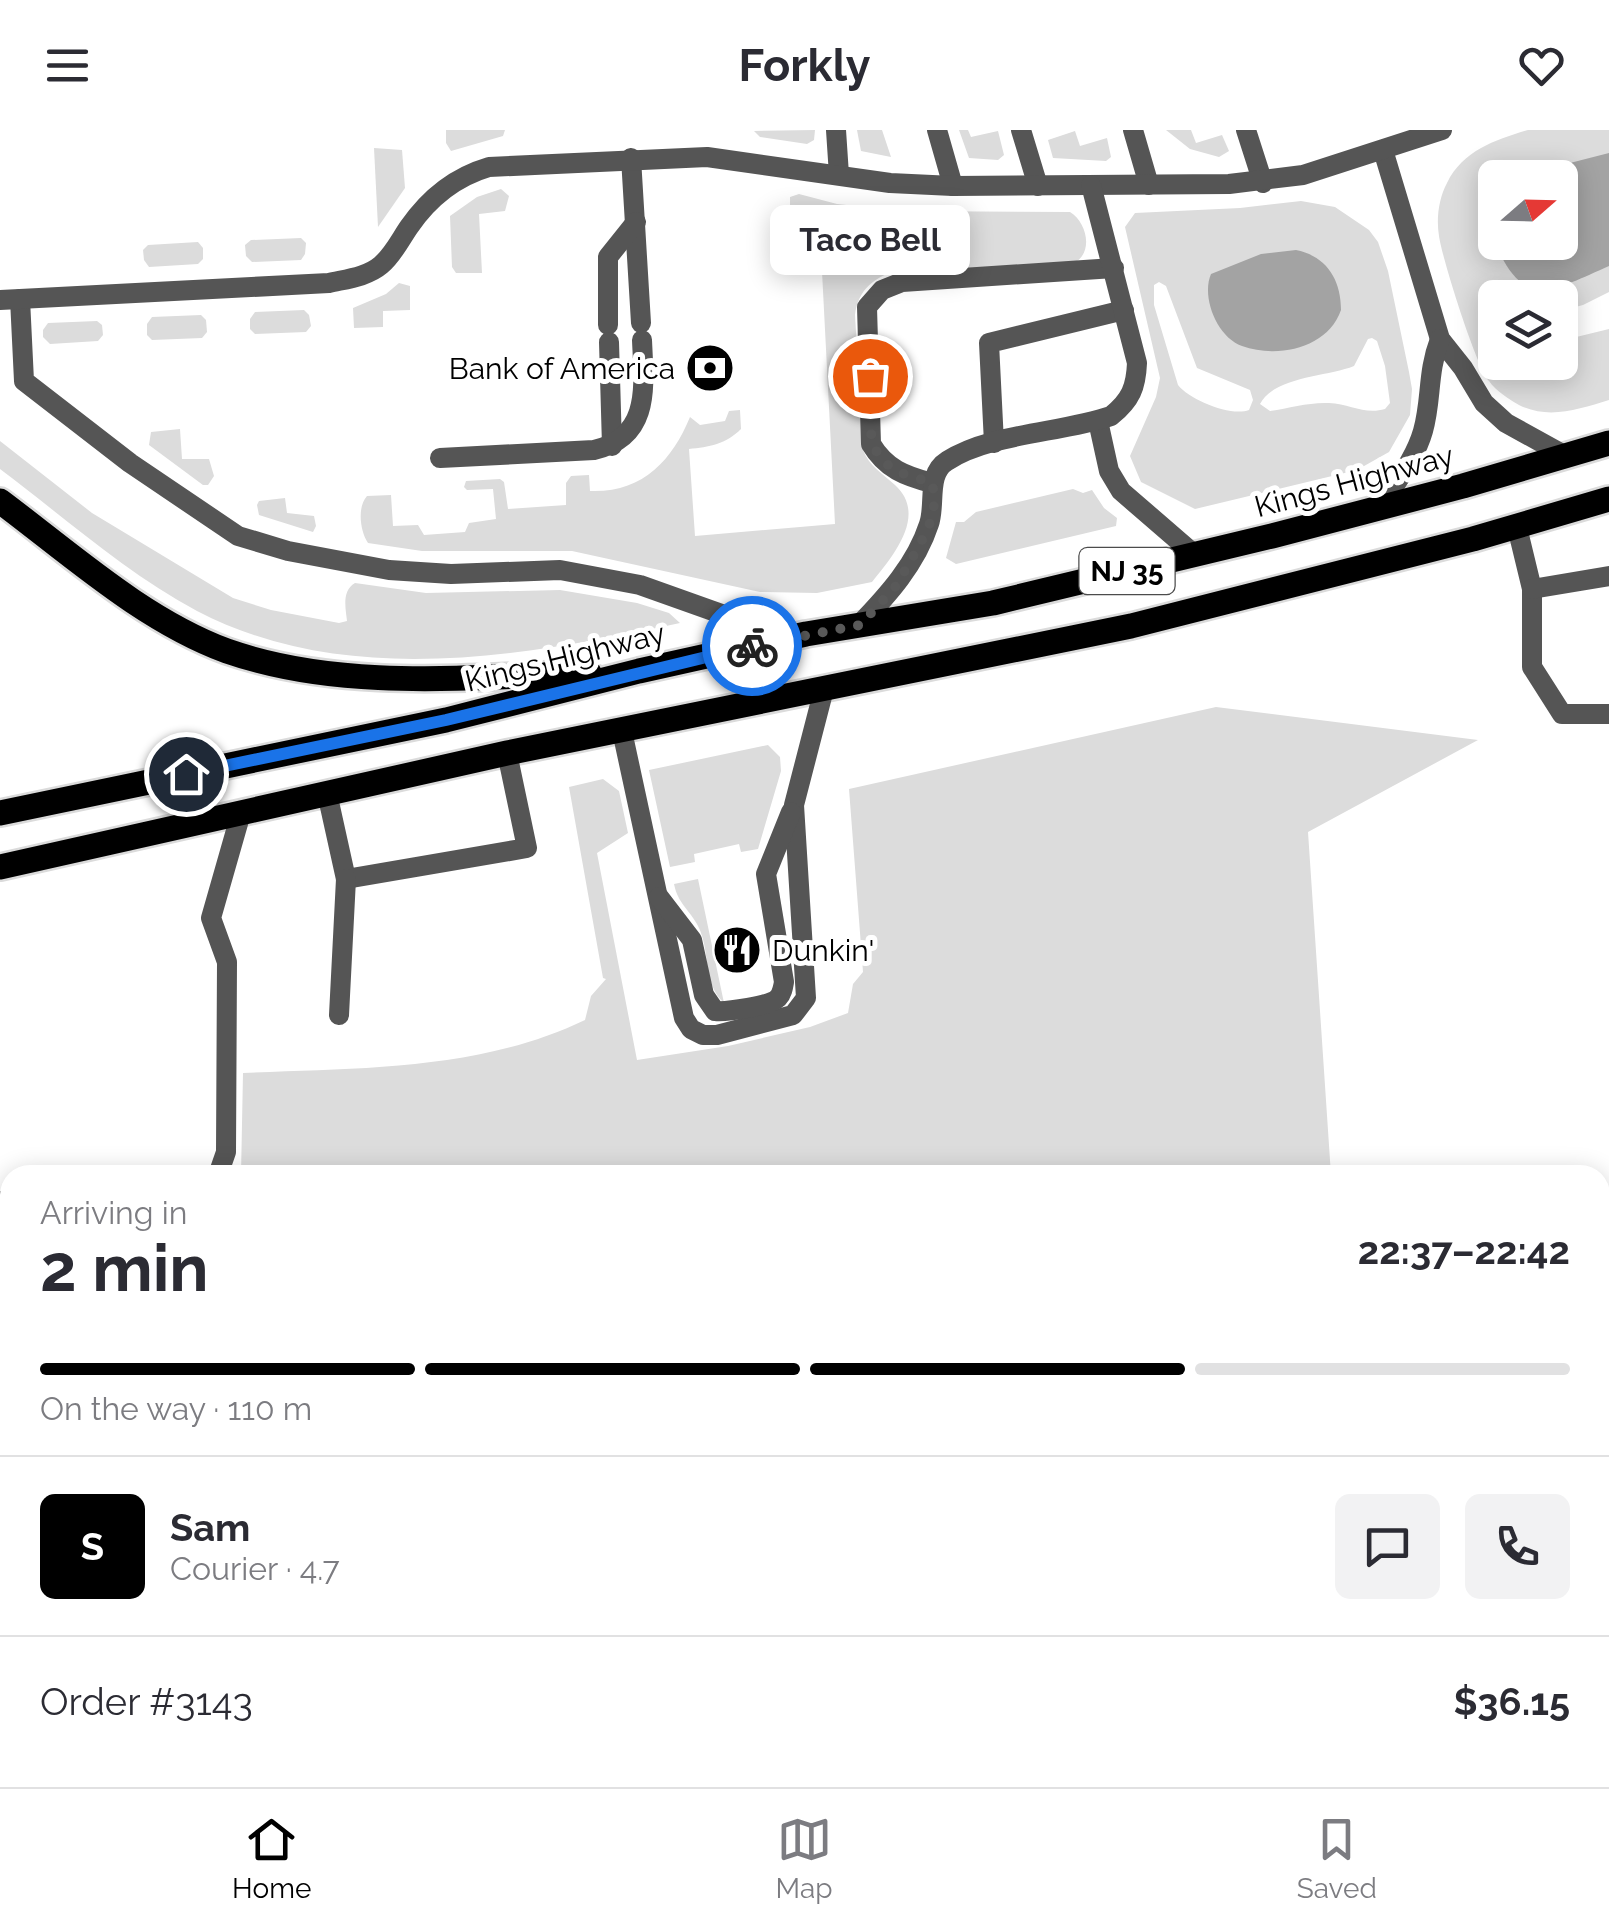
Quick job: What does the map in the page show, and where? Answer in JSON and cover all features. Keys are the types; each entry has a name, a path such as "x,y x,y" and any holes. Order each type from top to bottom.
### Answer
{"main road":[{"name":"Kings Highway","path":"0,814 446,720 789,638 993,603 1195,555 1609,443"},
{"path":"0,500 122,592 175,626 244,655 298,669 359,676 639,671"},
{"name":"NJ 35","path":"0,867 507,753 1131,626 1609,500"}],"lane":[{"path":"836,130 839,175"},
{"path":"936,130 953,186"},
{"path":"1021,130 1038,186"},
{"path":"1132,130 1149,185"},
{"path":"1246,130 1263,182"},
{"path":"789,638 640,586 560,570 450,574 389,570 288,551 238,536 130,463 24,381 10,300 329,283 357,277 380,267 428,202 469,173 489,167 631,158 720,158 890,183 953,186 1263,182 1303,175 1442,130"},
{"path":"1383,150 1440,340 1484,403 1506,423 1564,455"},
{"path":"440,458 612,446 633,428 644,394 631,158"},
{"path":"860,625 896,586 929,526 935,501 932,482 946,461 994,443 1098,420 1125,405 1136,387 1137,362 1092,185"},
{"path":"612,446 608,257 636,222"},
{"path":"932,482 906,477 882,461 872,444 868,308 882,290 902,282 1114,268"},
{"path":"994,443 989,343 1124,310"},
{"path":"1381,506 1413,457 1423,430 1430,366 1440,340"},
{"path":"1098,420 1109,471 1120,491 1195,555"},
{"path":"1516,526 1532,588 1532,667 1562,714 1609,714"},
{"path":"1532,588 1609,576"},
{"path":"657,896 692,940 704,995 715,1011 775,1001 781,995 784,982 766,874 794,805 824,689"},
{"path":"622,731 684,1018 690,1028 702,1035 793,1015 806,998 794,805"},
{"path":"346,880 527,848 507,753"},
{"path":"327,793 346,880 338,1016"},
{"path":"221,1165 226,1152 227,962 211,918 241,813"}],"shaded area":[{"path":"446,130 505,130 503,136 451,151 446,143"},
{"path":"815,130 814,140 807,144 760,137 754,131"},
{"path":"857,130 882,130 891,157 861,151"},
{"path":"959,130 968,130 971,137 998,131 1004,155 998,160 969,158"},
{"path":"1166,130 1191,130 1196,143 1222,135 1229,151 1219,157 1190,149"},
{"path":"1528,130 1609,130 1609,292 1578,306 1578,280 1478,280 1478,359 1441,248 1439,208 1444,189 1462,162 1493,142"},
{"path":"1075,131 1080,146 1107,138 1111,157 1106,161 1053,158 1048,140"},
{"path":"374,148 402,150 405,188 378,227"},
{"path":"1609,153 1609,266 1577,280 1518,280 1504,260 1578,260 1578,161"},
{"path":"501,189 509,196 505,211 479,214 482,273 456,273 452,267 450,216 477,197"},
{"path":"799,194 837,204 903,211 1070,212 1081,224 1086,239 1084,254 1072,264 891,272 871,283 862,294 855,315 863,450 872,465 895,485 908,509 904,535 872,582 817,593 760,592 572,551 422,551 368,543 361,519 367,496 391,495 393,526 418,525 424,535 465,532 469,523 496,519 493,489 467,490 466,481 500,479 504,482 508,509 566,505 566,483 571,476 589,475 590,491 625,486 640,480 664,460 690,417 700,425 725,421 729,411 740,410 741,429 735,434 717,444 689,449 695,536 835,524 819,213 790,213 790,197"},
{"path":"1301,201 1335,207 1369,230 1378,242 1388,271 1412,389 1410,415 1389,452 1357,470 1195,509 1141,482 1130,456 1156,397 1160,378 1125,227 1135,213","holes":["1159,282 1166,286 1197,368 1250,390 1253,400 1249,410 1211,406 1178,385 1154,305 1154,285","1372,338 1377,341 1385,366 1390,403 1385,409 1371,411 1322,403 1270,411 1260,404 1267,395 1289,383 1354,366"]},
{"path":"301,238 306,243 301,260 252,262 246,256 245,245 251,240"},
{"path":"198,242 203,248 203,259 198,264 149,267 144,260 143,250 148,245"},
{"path":"1296,250 1323,263 1335,279 1341,310 1334,323 1313,342 1286,350 1256,350 1233,341 1213,315 1208,294 1211,274 1261,254"},
{"path":"399,283 410,286 410,310 383,311 383,327 354,328 353,308 386,294"},
{"path":"304,310 311,326 306,332 255,334 250,329 255,312"},
{"path":"201,315 206,320 207,332 202,338 152,340 147,335 152,317"},
{"path":"97,321 102,325 103,335 98,341 50,344 43,337 48,323"},
{"path":"1609,329 1609,400 1542,412 1519,405 1489,380 1578,380 1578,337"},
{"path":"180,429 182,459 209,459 214,476 208,485 149,445 151,432"},
{"path":"0,441 92,513 233,598 271,610 339,623 347,621 346,596 355,583 426,593 560,590 637,603 669,613 680,623 560,646 436,659 375,658 314,650 254,635 197,611 96,544 0,469"},
{"path":"1073,489 1083,493 1092,490 1104,508 1117,518 1116,526 956,564 946,558 956,522 964,522 976,512"},
{"path":"285,498 287,513 314,516 313,532 259,515 259,501"},
{"path":"1216,707 1478,740 1308,832 1330,1165 241,1165 243,1073 417,1064 460,1058 545,1037 585,1020 591,996 606,979 569,787 603,779 619,791 628,833 597,853 637,1060 728,1046 810,1027 848,1013 853,984 863,972 849,789"},
{"path":"768,745 780,757 781,771 758,849 741,852 739,844 694,854 695,862 670,867 649,770"},
{"path":"698,879 724,1003 712,986 698,926 674,884"}],"way so far":[{"path":"752,646 860,625 896,586 929,526 935,501 932,482 906,477 882,461 872,444 870,376"}],"place":[{"name":"Bank of America","path":"710,368"},
{"name":"Taco Bell","path":"870,376"},
{"name":"Dunkin'","path":"737,950"}],"route":[{"path":"186,774 446,720 752,646"}]}
